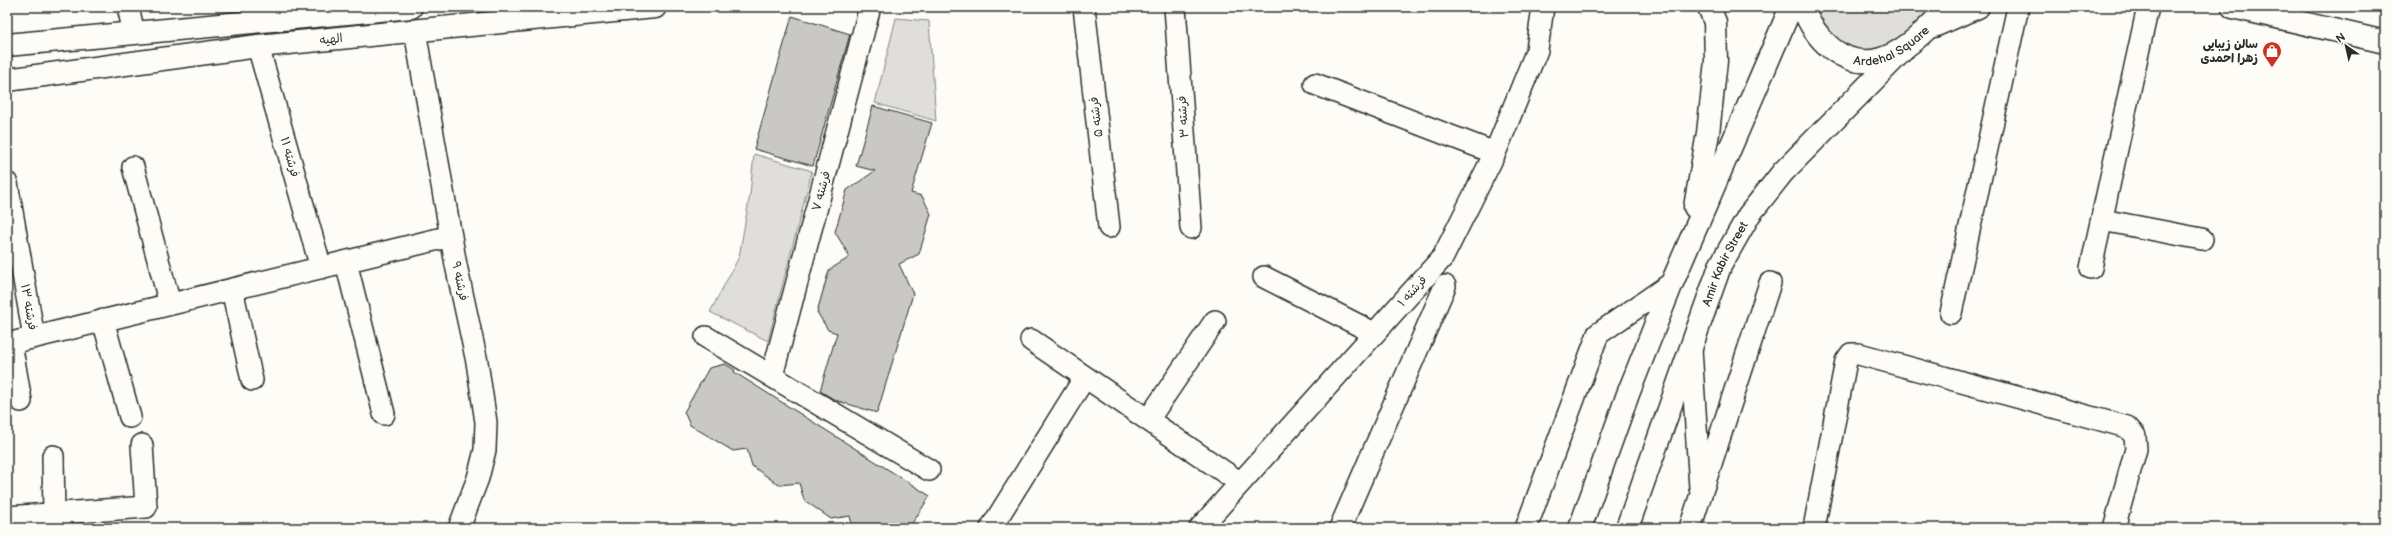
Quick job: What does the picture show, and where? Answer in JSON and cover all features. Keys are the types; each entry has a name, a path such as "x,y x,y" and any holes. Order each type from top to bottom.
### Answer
{"main road":[{"name":"الهیه","path":"7,45 134,33 284,13 411,7"},
{"name":"الهیه","path":"7,80 258,46 415,31 563,12 655,7"},
{"path":"1689,241 1708,133 1716,61 1715,22 1709,7"},
{"path":"1580,528 1628,394 1689,241 1791,7"},
{"name":"Ardehal Square","path":"1803,7 1807,20 1821,40 1840,55 1856,62 1871,63 1903,50 1948,7"},
{"path":"1924,31 1978,7"},
{"path":"2233,7 2385,42"},
{"name":"Amir Kabir Street","path":"1627,528 1720,266 1749,215 1783,172 1903,50"}],"street":[{"path":"128,7 134,33"},
{"name":"فرشته ۷","path":"772,376 870,7"},
{"name":"فرشته ۵","path":"1084,7 1109,227"},
{"name":"فرشته ۳","path":"1175,7 1191,228"},
{"name":"فرشته ۱","path":"1200,528 1239,482 1443,257 1495,153 1537,50 1543,7"},
{"path":"1951,313 2018,7"},
{"path":"2091,268 2148,7"},
{"name":"فرشته ۹","path":"415,31 451,236 477,362 486,422 486,450 478,478 459,528"},
{"name":"فرشته ۱۱","path":"258,46 321,268"},
{"path":"1315,84 1495,153"},
{"path":"133,167 170,304"},
{"name":"فرشته ۱۳","path":"7,183 34,337"},
{"path":"2102,220 2202,239"},
{"path":"21,401 9,343 451,236"},
{"path":"346,262 384,414"},
{"path":"1264,277 1374,333"},
{"path":"1526,528 1598,334 1672,283"},
{"path":"1690,528 1770,283"},
{"path":"1340,528 1445,286"},
{"path":"232,289 252,380"},
{"path":"103,320 130,417"},
{"path":"1148,420 1215,321"},
{"path":"706,337 929,470"},
{"path":"1031,340 1239,482"},
{"path":"1691,349 1701,496"},
{"path":"1814,528 1846,361 1851,354 1859,354 2127,427 2135,436 2136,449 2114,528"},
{"path":"991,528 1085,378"},
{"path":"7,517 146,507 142,445"},
{"path":"53,456 54,514"}],"shaded area":[{"path":"1808,7 1942,7 1872,58 1842,51"},
{"path":"896,18 929,21 936,121 875,103"},
{"path":"754,154 812,171 768,341 710,312 739,257 750,194"}],"building":[{"path":"792,16 850,34 813,166 754,149"},
{"path":"873,106 932,123 911,193 922,196 931,214 919,254 899,264 913,294 877,413 835,400 820,391 837,333 828,330 817,312 829,270 850,257 835,232 847,190 875,171 856,166"},
{"path":"725,364 735,370 734,372 930,496 909,528 853,528 850,516 831,519 804,500 799,483 779,485 752,466 747,449 733,451 690,425 684,412 709,368"}],"place":[{"name":"سالن‌ زیبایی زهرا احمدی","path":"2272,68"}]}
